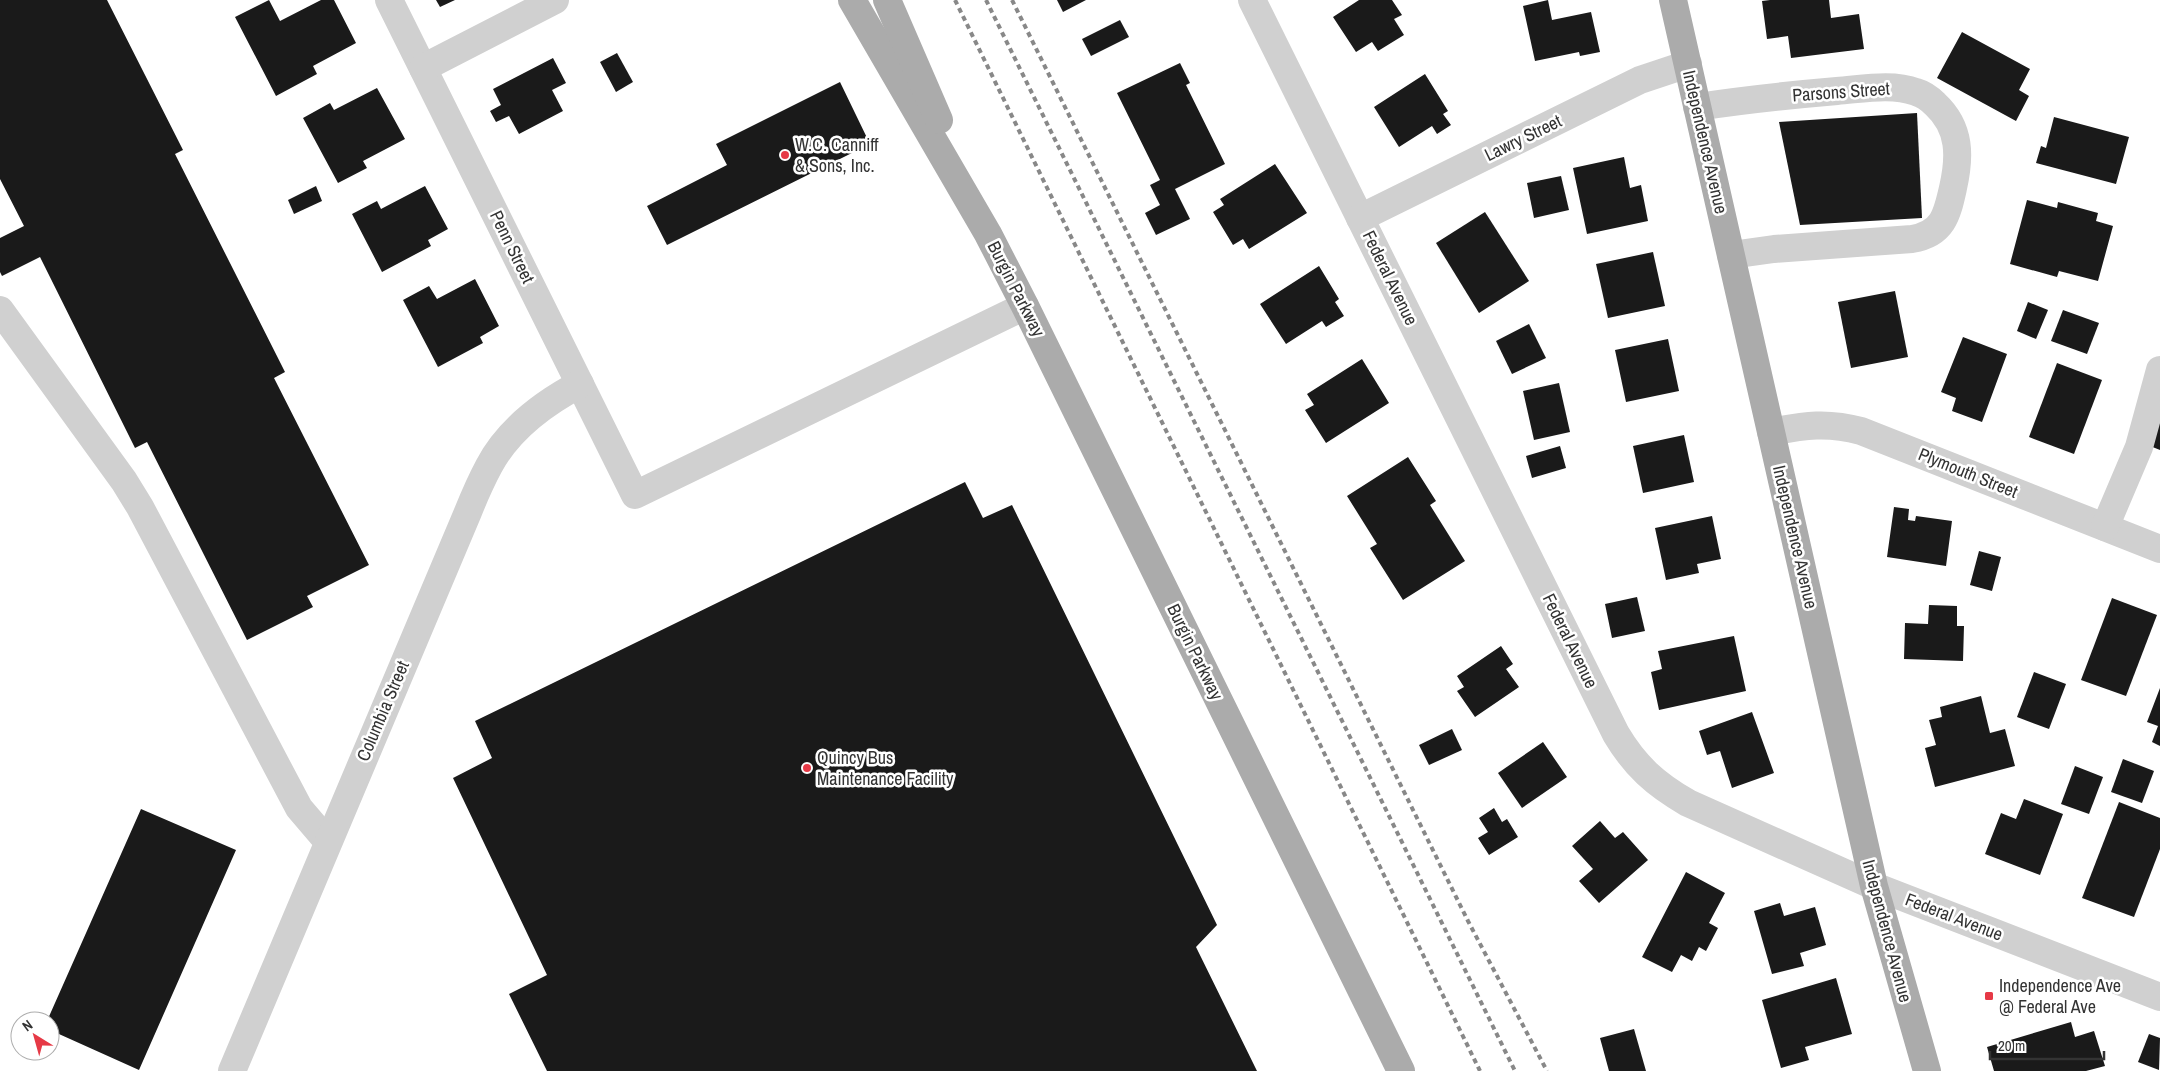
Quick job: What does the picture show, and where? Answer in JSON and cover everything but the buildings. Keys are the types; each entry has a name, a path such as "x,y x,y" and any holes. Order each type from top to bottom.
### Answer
{"main road":[{"name":"Burgin Parkway","path":"852,0 988,234 1026,306 1401,1071"},
{"name":"Burgin Parkway","path":"887,0 988,234"},
{"name":"Independence Avenue","path":"1673,0 1874,886 1926,1071"}],"street":[{"name":"Penn Street","path":"389,0 635,494 1026,306"},
{"path":"423,68 555,0"},
{"name":"Federal Avenue","path":"1252,0 1611,725 1626,751 1640,768 1654,781 1688,803 1874,886 2160,997"},
{"name":"Lawry Street","path":"1360,218 1640,80 1688,64"},
{"name":"Parsons Street","path":"1698,107 1755,98 1893,87 1917,92 1929,98 1947,117 1957,139 1958,166 1949,208 1945,219 1931,234 1912,239 1766,249 1731,255"},
{"path":"0,310 124,481 157,536 299,808 328,842"},
{"path":"2105,527 2139,447 2160,370"},
{"name":"Columbia Street","path":"232,1071 468,512 490,465 513,434 534,414 563,393 580,384"},
{"name":"Plymouth Street","path":"1771,432 1812,424 1828,424 1861,431 2160,549"}],"railway":[{"path":"955,0 1480,1071"},
{"path":"986,0 1515,1071"},
{"path":"1012,0 1468,921 1547,1071"}],"place":[{"name":"W.C. Canniff & Sons, Inc.","path":"785,155"},
{"name":"Quincy Bus Maintenance Facility","path":"807,768"},
{"name":"Independence Ave @ Federal Ave","path":"1989,996"}]}
